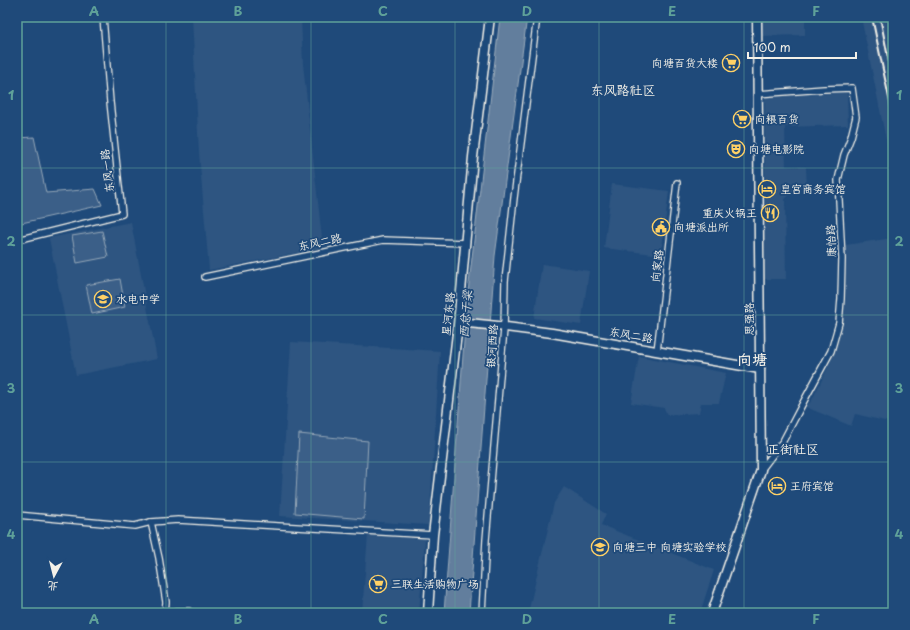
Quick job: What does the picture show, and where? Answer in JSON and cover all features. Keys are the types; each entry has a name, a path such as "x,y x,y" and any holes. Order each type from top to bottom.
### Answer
{"street":[{"name":"东风一路","path":"17,240 122,214 103,17"},
{"name":"星河东路","path":"428,613 434,535 461,323 473,157 490,17"},
{"name":"银河西路","path":"482,613 505,281 537,17"},
{"name":"思强路","path":"712,613 761,470 757,17"},
{"name":"康怡路","path":"758,94 824,88 852,88 856,118 852,137 844,155 838,180 842,259 839,323 831,351 806,400 783,441 761,470"},
{"name":"向家路","path":"657,351 677,183"},
{"name":"东风二路","path":"205,277 383,240 466,243"},
{"name":"东风二路","path":"461,323 501,326 552,333 760,369"},
{"path":"17,515 135,526 151,522 178,520 434,535"},
{"path":"151,522 159,558 166,602 165,613"},
{"path":"176,613 177,611 189,611 191,613"}],"shaded area":[{"path":"192,17 301,17 303,64 323,248 209,270 199,153"},
{"path":"500,17 527,17 495,256 469,613 444,613 467,301"},
{"path":"761,17 778,17 779,21 805,20 805,35 761,36"},
{"path":"861,17 893,17 893,174"},
{"path":"847,92 848,125 785,127 786,166 806,167 807,186 795,190 785,199 786,279 765,279 765,97"},
{"path":"34,137 46,193 95,189 102,205 17,224 17,138"},
{"name":"向塘派出所","path":"612,184 669,191 661,255 604,248"},
{"name":"水电中学","path":"131,222 157,359 76,375 49,238"},
{"path":"102,231 108,257 77,263 72,236"},
{"path":"893,238 893,423 855,414 851,426 806,407 812,400 830,363 840,332 845,245"},
{"path":"542,264 589,271 581,325 534,318"},
{"path":"120,279 125,307 92,314 86,285"},
{"path":"291,342 440,351 429,525 280,516"},
{"path":"639,356 726,373 719,403 701,403 699,413 667,415 664,408 631,403"},
{"path":"299,434 368,441 364,519 295,513"},
{"name":"向塘三中 向塘实验学校","path":"564,487 606,514 601,525 714,570 700,613 528,613 554,503"},
{"path":"368,534 425,539 419,613 362,613"}],"railway":[{"path":"872,17 893,117"},
{"path":"880,17 893,83"},
{"path":"891,17 893,27"}],"place":[{"name":"向塘百货大楼","path":"731,63"},
{"name":"向粮百货","path":"742,119"},
{"name":"向塘电影院","path":"736,149"},
{"name":"皇宫商务宾馆","path":"767,189"},
{"name":"重庆火锅王","path":"770,213"},
{"name":"向塘派出所","path":"661,227"},
{"name":"水电中学","path":"103,299"},
{"name":"王府宾馆","path":"777,486"},
{"name":"向塘三中 向塘实验学校","path":"600,547"},
{"name":"三联生活购物广场","path":"378,584"}],"district":[{"name":"东风路社区","path":"623,90"},
{"name":"向塘","path":"752,360"},
{"name":"正街社区","path":"793,449"}],"water label":[{"name":"西总干梁","path":"466,314"}]}
